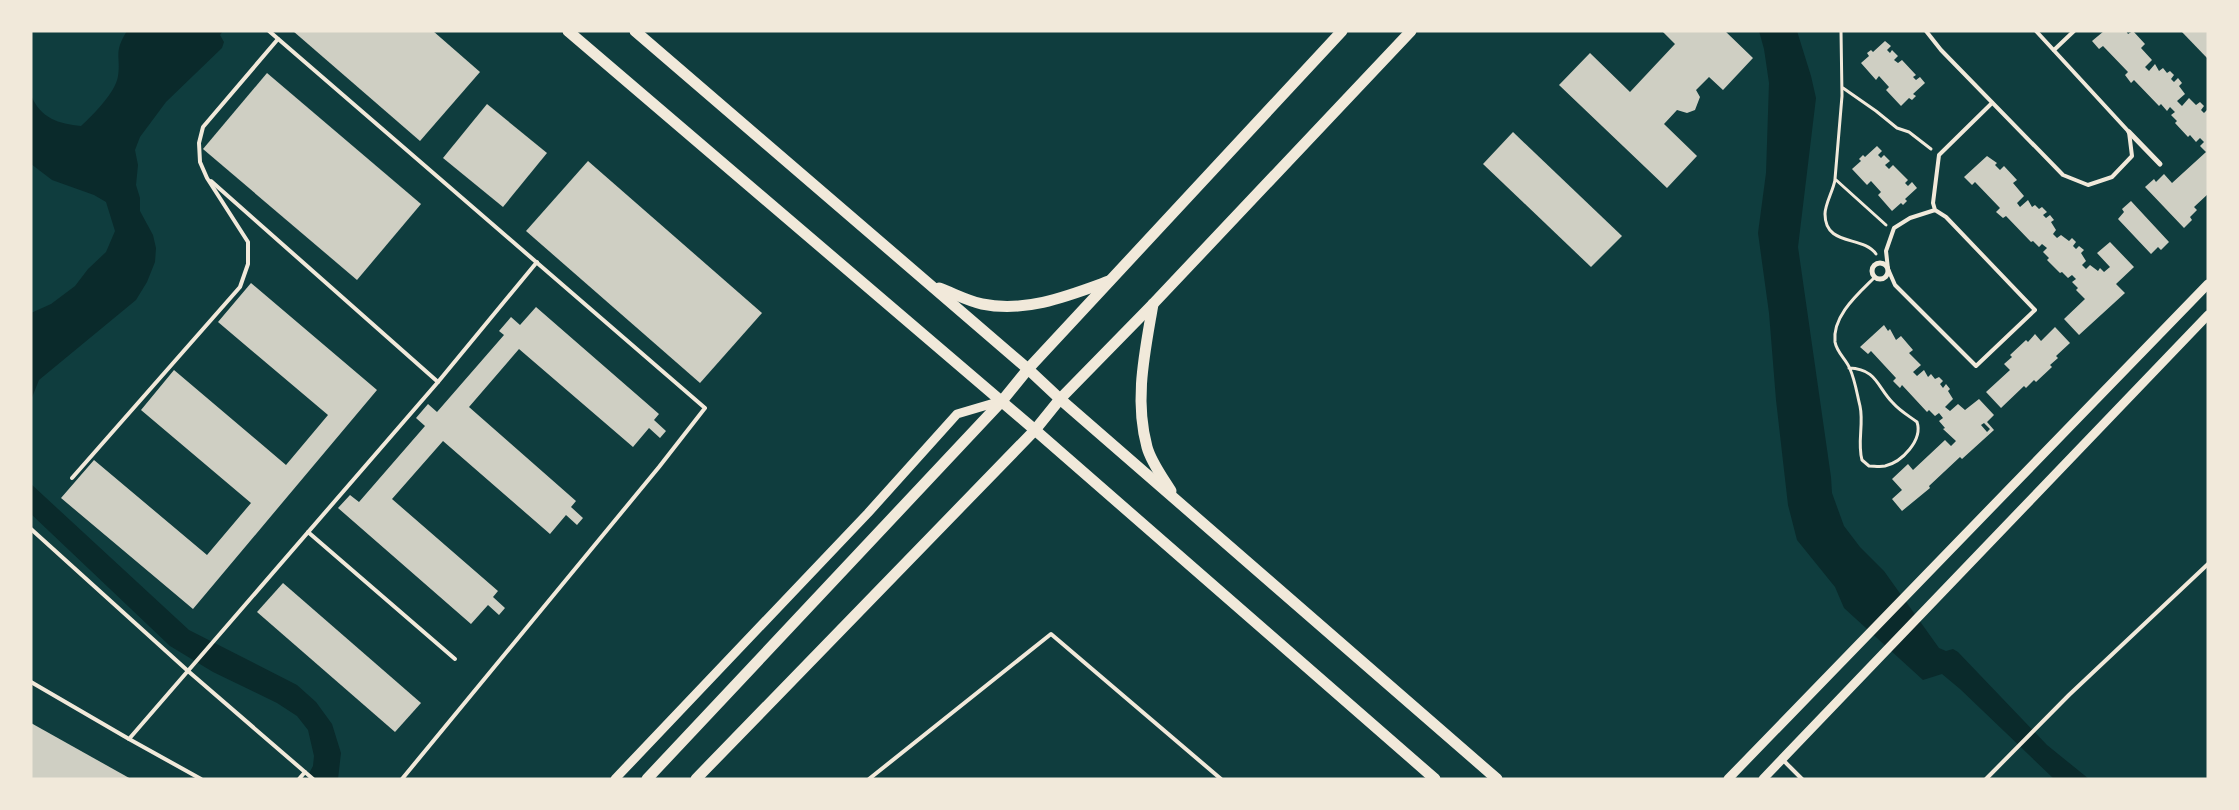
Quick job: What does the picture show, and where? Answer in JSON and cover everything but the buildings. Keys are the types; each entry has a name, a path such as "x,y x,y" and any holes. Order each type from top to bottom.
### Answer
{"main road":[{"path":"568,31 1002,401 1435,779"},
{"path":"635,31 1028,369 1060,400 1497,779"},
{"path":"647,779 1002,401 1028,369 1342,31"},
{"path":"696,779 1034,430 1060,400 1411,31"},
{"path":"931,286 982,304 1013,306 1057,300 1112,279"},
{"path":"1153,304 1141,379 1140,406 1147,448 1175,499"}],"street":[{"path":"2129,132 2160,164"},
{"path":"1878,264 1885,265 1888,269 1887,275 1884,278 1879,280 1874,278 1872,268 1878,264"},
{"path":"1728,779 2208,284"},
{"path":"1763,779 2208,315"},
{"path":"615,779 868,513 957,414 1002,401"}],"lane":[{"path":"269,31 705,408 654,475 402,779"},
{"path":"1926,31 1992,103 2063,175 2088,185 2112,178 2132,156 2129,132 2036,31"},
{"path":"2054,50 2074,31"},
{"path":"72,478 240,287 248,264 248,242 207,178 200,162 199,143 202,127 278,39"},
{"path":"1935,210 1934,203 1939,155 1992,103"},
{"path":"207,178 438,382"},
{"path":"1935,210 1946,216 2035,310 1976,366 1894,285 1888,269 1886,251 1893,230 1910,218 1935,210"},
{"path":"130,739 438,382 536,262"},
{"path":"31,529 188,671 313,779"},
{"path":"308,532 455,659"},
{"path":"1986,779 2069,695 2208,564"},
{"path":"869,779 1051,634 1221,779"},
{"path":"31,682 201,779"},
{"path":"1782,759 1802,779"},
{"path":"298,779 305,772"}],"path":[{"path":"1840,31 1842,88 1835,179 1825,214 1829,228 1839,238 1870,247 1876,252 1878,264"},
{"path":"1842,88 1876,110 1897,128 1909,132 1939,155"},
{"path":"1835,179 1893,230"},
{"path":"1850,368 1866,371 1879,383 1890,401 1917,422 1919,427 1916,441 1912,448 1887,466 1869,466 1862,460 1859,451 1860,408 1850,368 1840,356 1835,342 1838,324 1856,294 1874,278"}],"water":[{"path":"127,31 223,31 220,35 224,42 222,48 166,102 140,137 135,150 138,165 136,185 140,198 140,211 153,235 156,248 155,262 147,282 136,300 39,380 31,400 31,313 51,304 75,286 88,269 106,252 115,231 106,202 94,195 52,180 31,164 31,95 40,109 51,118 65,124 81,126 103,103 113,89 118,76 120,44"},
{"path":"1759,31 1797,31 1816,98 1798,247 1832,493 1844,526 1860,547 1884,571 1939,648 1946,651 1953,649 1958,652 2047,745 2089,779 2054,779 1942,674 1923,680 1844,608 1835,587 1797,540 1788,505 1776,400 1769,313 1758,233 1766,173 1769,83 1764,49"},
{"path":"31,484 189,630 297,685 316,702 332,724 341,753 338,779 306,779 313,766 314,756 308,730 297,716 277,703 213,672 170,646 31,514"}]}
